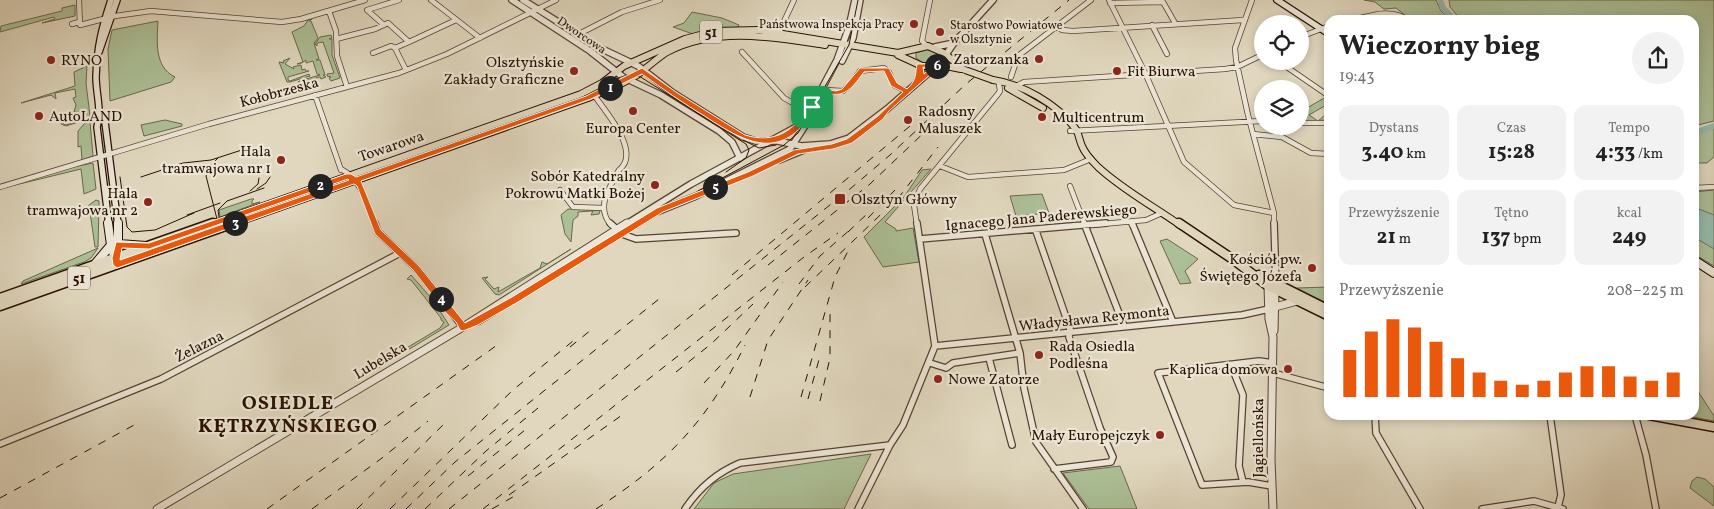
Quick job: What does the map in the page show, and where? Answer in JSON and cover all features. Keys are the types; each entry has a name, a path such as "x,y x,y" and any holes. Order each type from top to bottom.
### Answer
{"main road":[{"path":"107,19 110,0"},
{"path":"116,261 110,245 100,157 97,127 100,117 96,78 98,43 117,0"},
{"path":"1277,0 1324,31"},
{"path":"1282,0 1290,10"},
{"name":"51","path":"616,71 679,41 707,33 739,29 779,32 900,55 917,64 946,66 964,70 996,82 1038,104 1074,131"},
{"name":"51","path":"627,79 679,47 703,39 725,36 764,36 898,53 931,47 946,55 964,70"},
{"name":"Towarowa","path":"0,306 116,261 352,178 581,94 599,84 616,71"},
{"name":"Towarowa","path":"0,298 94,265 116,261 149,246 594,95 627,79"},
{"name":"51","path":"996,82 1016,86 1041,100 1080,137 1080,141 1091,160 1119,184 1297,301 1324,314"},
{"path":"100,117 105,122 119,244 116,261"},
{"path":"119,244 149,246"},
{"path":"94,265 110,245"},
{"path":"1699,263 1714,273"},
{"name":"51","path":"1272,285 1324,308"},
{"path":"1676,420 1714,427"}],"street":[{"path":"79,0 80,24"},
{"path":"72,24 151,12 282,22 365,0"},
{"path":"384,25 367,10 400,0"},
{"path":"431,0 480,38"},
{"name":"Dworcowa","path":"512,0 590,51 627,79"},
{"name":"Dworcowa","path":"524,0 577,34 631,63"},
{"name":"Kołobrzeska","path":"0,187 195,128 406,70 480,38 556,0"},
{"path":"577,34 622,12 660,0"},
{"path":"779,32 794,0"},
{"path":"627,79 661,95 719,131 732,142 740,158 797,127 814,108 826,90 847,46 855,0"},
{"path":"713,188 794,146 854,34 860,0"},
{"path":"930,0 923,42 931,47 954,43"},
{"path":"713,188 796,152 827,146 849,138 908,92 937,66 954,43 993,0"},
{"path":"1011,77 1018,56 1091,0"},
{"path":"1252,0 1235,48 1237,67 1249,120 1274,213 1275,270 1271,274 1272,285"},
{"path":"1175,23 1163,2 1109,2 1146,75 1184,162 1234,205 1274,213"},
{"path":"329,11 336,31 337,56 347,87"},
{"path":"1375,15 1390,11 1402,15"},
{"path":"373,52 391,46 395,48 456,20"},
{"path":"1056,26 1062,30 1073,31 1244,20"},
{"path":"336,39 388,23 409,42"},
{"path":"1152,25 1167,54"},
{"path":"1309,33 1324,28"},
{"path":"395,48 406,70"},
{"path":"915,50 911,56 917,64 920,74 915,85"},
{"path":"742,52 784,98 791,102 814,108"},
{"path":"1016,86 1024,82 1146,75 1237,67 1254,59"},
{"path":"631,63 673,94 743,137 794,146 827,146"},
{"path":"826,90 836,93 844,91 854,82 860,71 884,68 889,72 894,85 908,92"},
{"path":"1291,70 1324,93"},
{"path":"858,509 890,445 903,425 930,363 935,346 914,205 916,198 920,189 998,94 1000,91 996,82"},
{"path":"594,95 623,137 627,150 623,167 619,170 603,208 605,219 631,239 736,233"},
{"path":"315,96 342,174 360,184 378,232 416,268 450,312 455,322 463,327"},
{"path":"1074,131 1254,120"},
{"path":"1309,123 1324,123"},
{"path":"1253,134 1282,137 1311,153 1324,155"},
{"name":"Lubelska","path":"157,509 463,327 475,323 515,300 681,190 740,158"},
{"path":"940,166 968,177 1064,170 1091,160"},
{"path":"732,181 737,176"},
{"path":"1070,186 1124,326"},
{"path":"1699,188 1714,187"},
{"name":"Lubelska","path":"620,232 654,213 713,188"},
{"path":"560,190 573,207 603,208"},
{"path":"681,190 683,195 690,199"},
{"name":"Ignacego Jana Paderewskiego","path":"920,239 1130,222 1149,219 1162,212"},
{"path":"1130,222 1173,322"},
{"path":"1036,231 1070,329 1068,333 1100,428 1112,457 1111,462 1054,469"},
{"path":"985,234 1020,353 1024,388 1036,442 1084,509"},
{"name":"Żelazna","path":"0,444 161,379 400,253"},
{"name":"Jagiellońska","path":"1272,285 1273,509"},
{"path":"1272,308 1297,301"},
{"name":"Władysława Reymonta","path":"935,346 1256,313 1272,308"},
{"name":"Jagiellońska","path":"1272,308 1270,320 1273,337"},
{"path":"1256,313 1270,320"},
{"path":"930,363 946,368 953,363 1020,353"},
{"path":"989,358 1012,445"},
{"path":"1272,486 1243,482 1202,485 1158,373 1264,361 1273,363"},
{"path":"1231,365 1243,395 1239,466 1243,482"},
{"path":"1273,373 1324,387"},
{"path":"1375,420 1376,433 1420,509"},
{"path":"1482,509 1534,501 1561,508 1561,495 1550,420"},
{"path":"1636,420 1646,454 1656,509"},
{"path":"685,509 711,479 727,468 740,463 890,445"}],"shaded area":[{"path":"1364,0 1436,0 1441,11 1445,15 1405,15 1396,8 1384,9 1375,2"},
{"path":"1449,0 1714,0 1714,121 1699,125 1699,15 1457,15 1450,7"},
{"path":"75,5 75,16 42,23 55,19 54,17 0,32 1,26 62,11 62,8"},
{"path":"692,12 722,18 739,25 738,27 693,34 673,27 684,23"},
{"path":"312,19 309,21 311,21 318,38 314,43 319,59 316,60 320,60 325,75 323,75 326,77 298,83 299,81 320,75 317,74 313,61 306,63 306,60 303,62 292,32 304,26 308,20"},
{"path":"158,21 157,45 160,60 168,73 175,77 171,82 110,101 108,49 112,30"},
{"path":"331,35 332,38 329,39 332,39 332,55 340,78 331,81 329,78 331,77 327,76 327,74 334,73 323,42 317,43 317,46 315,44 320,37"},
{"path":"928,49 938,54 938,59 932,63 923,63 916,58 916,53"},
{"path":"290,58 285,64 294,69 293,67 301,65 302,70 309,71 288,77 288,80 290,81 309,74 310,76 287,82 279,62 284,63 283,61"},
{"path":"87,66 86,83 90,116 88,119 66,126 61,124 70,118 63,124 66,125 79,121 78,112 74,112 76,105 73,98 76,97 75,89 55,93 56,99 51,95 21,103 75,86 74,72"},
{"path":"1324,98 1324,106 1309,115 1309,107"},
{"path":"1309,115 1317,121 1309,121"},
{"path":"165,120 182,124 182,126 144,136 141,125"},
{"path":"90,122 93,156 82,160 81,146 78,147 78,131 85,123"},
{"path":"1714,127 1714,157 1707,163 1699,163 1699,134"},
{"path":"93,163 96,189 84,194 81,169 7,187 59,170"},
{"path":"931,169 885,222 896,229 896,231 913,228 919,262 883,267 864,237 904,197 922,170"},
{"path":"1714,190 1714,266 1699,257 1699,192"},
{"path":"1042,194 1049,213 1016,216 1010,196"},
{"path":"254,199 252,204 260,202 220,217 219,210"},
{"path":"96,200 99,201 98,247 95,247 89,205"},
{"path":"568,209 600,211 599,214 591,215 593,211 578,212 578,216 573,220 571,242 565,234 561,215"},
{"path":"1699,209 1714,215 1714,249 1699,240"},
{"path":"1167,239 1198,259 1185,271 1191,283 1180,284 1160,241"},
{"path":"98,248 91,258 84,262 21,284 23,281"},
{"path":"571,249 499,295 495,294 482,278 488,277 485,279 494,289 499,287 498,292 540,268 542,262 547,264"},
{"path":"411,275 432,299 449,325 360,379 358,377 440,328 444,322 411,280 407,279"},
{"path":"1324,287 1324,304 1296,289"},
{"path":"1699,393 1714,416 1714,421 1699,418"},
{"path":"871,454 844,509 694,509 714,483 733,474"},
{"path":"1120,466 1137,509 1089,509 1063,473"},
{"path":"1697,477 1705,479 1714,487 1714,506 1690,488 1692,481"}],"waterway":[{"path":"1440,0 1443,8 1450,15"},
{"path":"1699,131 1714,126"}],"tram line":[{"path":"698,191 784,145 798,133 849,45 858,0"},
{"path":"160,247 580,98 627,75 639,76 746,144 749,150 746,158 726,172"},
{"path":"743,140 759,148 776,145"},
{"path":"141,177 183,163 211,160 251,147"},
{"path":"214,205 206,176 212,164 218,158"},
{"path":"120,177 127,227 132,232 155,230 194,213"},
{"path":"257,189 266,183 270,177"},
{"path":"250,191 258,184 259,178"},
{"path":"219,217 218,210 227,201 264,188"},
{"path":"214,205 220,203"},
{"path":"187,215 214,205"},
{"path":"214,205 217,219 221,222 229,222"}],"railway":[{"path":"449,509 850,189 890,155 966,84 1069,0"},
{"path":"732,275 916,121"},
{"path":"768,265 870,184 931,126"},
{"path":"805,287 899,197 938,147"},
{"path":"868,218 895,190"},
{"path":"848,232 868,213"},
{"path":"799,284 820,256 852,228"},
{"path":"483,509 804,257 838,233"},
{"path":"801,397 835,277 848,251"},
{"path":"750,397 768,340 808,280"},
{"path":"704,383 734,351 783,282"},
{"path":"406,509 455,462 659,299"},
{"path":"676,372 711,344 753,304"},
{"path":"820,401 830,358 830,309"},
{"path":"570,347 591,330"},
{"path":"390,509 513,390 573,341"},
{"path":"267,509 500,343"},
{"path":"596,509 644,475 683,439 716,397 745,345"},
{"path":"808,399 820,356"},
{"path":"425,509 486,451 538,408"},
{"path":"509,495 625,413"},
{"path":"312,509 382,458 428,421"},
{"path":"0,498 136,424"},
{"path":"357,509 444,424"},
{"path":"468,476 530,426"},
{"path":"492,509 518,494"}],"place":[{"name":"Państwowa Inspekcja Pracy","path":"914,24"},
{"name":"Starostwo Powiatowe w Olsztynie","path":"940,32"},
{"name":"Zatorzanka","path":"1039,59"},
{"name":"RYNO","path":"51,60"},
{"name":"Olsztyńskie Zakłady Graficzne","path":"574,71"},
{"name":"Fit Biurwa","path":"1117,71"},
{"name":"Europa Center","path":"633,111"},
{"name":"AutoLAND","path":"39,116"},
{"name":"Multicentrum","path":"1042,117"},
{"name":"Radosny Maluszek","path":"908,120"},
{"name":"Hala tramwajowa nr 1","path":"281,160"},
{"name":"Sobór Katedralny Pokrowu Matki Bożej","path":"655,185"},
{"name":"Olsztyn Główny","path":"840,199"},
{"name":"Hala tramwajowa nr 2","path":"148,202"},
{"name":"Kościół pw. Świętego Józefa","path":"1312,268"},
{"name":"Rada Osiedla Podleśna","path":"1039,355"},
{"name":"Kaplica domowa","path":"1288,369"},
{"name":"Nowe Zatorze","path":"938,379"},
{"name":"Mały Europejczyk","path":"1160,435"}],"district":[{"name":"OSIEDLE KĘTRZYŃSKIEGO","path":"288,414"}],"route":[{"path":"812,107 806,118 794,130 774,141 749,139 673,94 642,70 637,75 588,98 355,180 349,176 149,246 119,244 116,258 117,265 355,180 360,184 378,232 416,268 463,327 475,323 515,300 660,210 750,174 796,152 806,149 833,147 850,141 880,117 887,109 908,92 937,66 919,65 920,74 915,85 908,92 894,85 889,72 884,68 862,70 854,82 844,91 836,93 826,90 816,108 812,107"}]}
